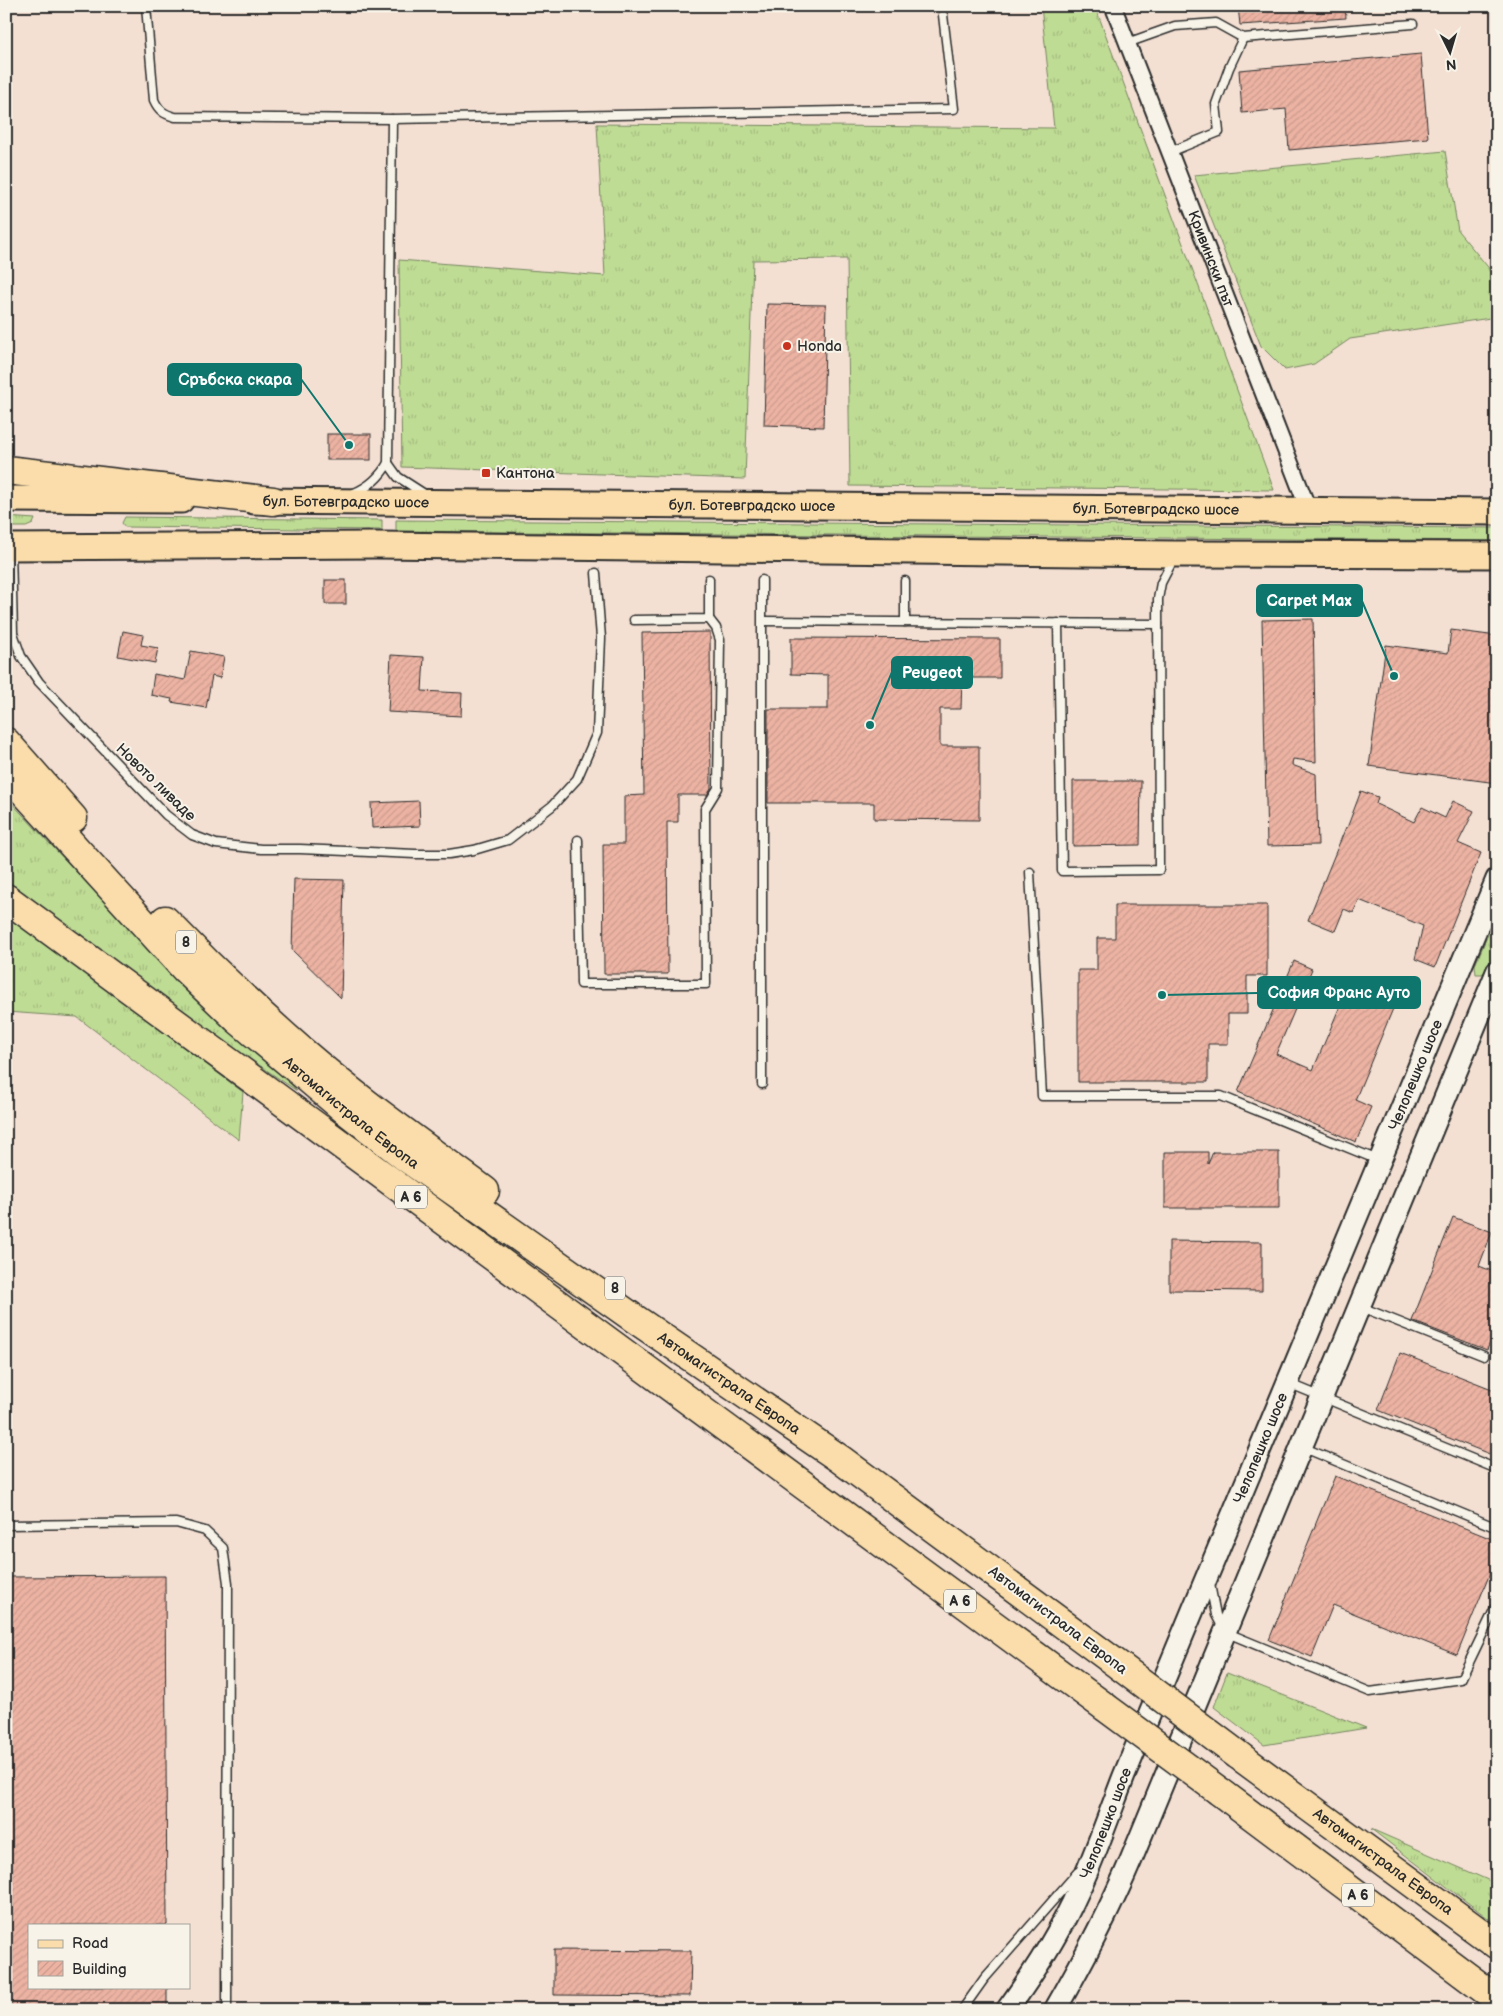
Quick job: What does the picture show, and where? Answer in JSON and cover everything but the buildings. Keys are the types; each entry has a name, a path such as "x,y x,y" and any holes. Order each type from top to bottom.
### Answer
{"highway":[{"path":"6,470 273,501"},
{"name":"8","path":"6,742 128,882 232,987 304,1053 388,1119 675,1332 840,1459"},
{"name":"Автомагистрала Европа","path":"6,772 186,970 237,1019 302,1075 412,1162 634,1319 840,1459 1497,1945"},
{"name":"Автомагистрала Европа","path":"6,898 1219,1791 1497,1999"}],"main road":[{"name":"бул. Ботевградско шосе","path":"6,499 1309,512 1497,512"},
{"path":"9,547 376,545 1176,554 1497,555"},
{"path":"1441,555 1497,566"},
{"name":"Челопешко шосе","path":"1007,2010 1058,1932 1093,1856 1208,1572 1497,879"},
{"path":"1055,2010 1084,1960 1108,1912 1497,972"}],"street":[{"name":"Кривински път","path":"1113,6 1309,512"}],"lane":[{"path":"146,6 154,100 158,109 166,115 176,117 392,119 954,109 943,15"},
{"path":"1127,43 1175,26 1216,23 1243,38 1413,24"},
{"path":"1170,152 1219,132 1216,104 1229,68 1243,38"},
{"path":"334,502 363,490 380,476 388,463 392,119"},
{"path":"388,463 398,477 423,494 451,503"},
{"name":"Новото ливаде","path":"9,547 13,633 21,656 46,690 166,815 192,835 216,844 261,849 453,854 508,840 552,806 577,779 596,733 601,638 596,573"},
{"path":"1058,623 1062,871 1158,870 1158,599 1162,583 1176,554"},
{"path":"578,840 581,984 706,984 705,809 718,788 720,640 716,628 709,620 709,579"},
{"path":"762,580 762,1084"},
{"path":"905,581 905,622"},
{"path":"634,620 709,620"},
{"path":"762,621 1158,624"},
{"path":"1030,872 1042,1096 1221,1096 1380,1161"},
{"path":"1359,1306 1484,1356"},
{"path":"1288,1382 1497,1469"},
{"path":"1301,1447 1497,1528"},
{"path":"6,1525 176,1524 205,1531 223,1548 228,1584 227,2010"},
{"path":"1208,1572 1216,1615 1225,1632 1370,1692 1461,1678 1497,1604"},
{"path":"962,2010 984,1978 1093,1856"}],"green space":[{"path":"1041,6 1095,6 1274,490 850,486 847,259 753,260 745,479 402,467 399,260 605,276 597,124 1054,128"},
{"path":"1445,151 1458,231 1497,278 1497,317 1350,339 1314,364 1285,370 1261,346 1194,175"},
{"path":"6,517 35,519 33,524 26,527 6,527"},
{"path":"125,517 382,520 382,530 125,527 122,523"},
{"path":"396,520 1497,528 1497,541 396,531"},
{"path":"6,797 161,962 270,1061 297,1091 221,1039 6,880"},
{"path":"1497,913 1497,937 1492,961 1482,974 1476,974 1475,965"},
{"path":"6,914 243,1092 239,1140 77,1017 6,1012"},
{"path":"1227,1673 1366,1728 1264,1745 1214,1707"},
{"path":"1371,1829 1497,1884 1497,1925"}],"place":[{"name":"Honda","path":"787,346"},
{"name":"Сръбска скара","path":"349,445"},
{"name":"Кантона","path":"486,473"},
{"name":"Carpet Max","path":"1394,676"},
{"name":"Peugeot","path":"870,725"},
{"name":"София Франс Ауто","path":"1162,995"}]}
